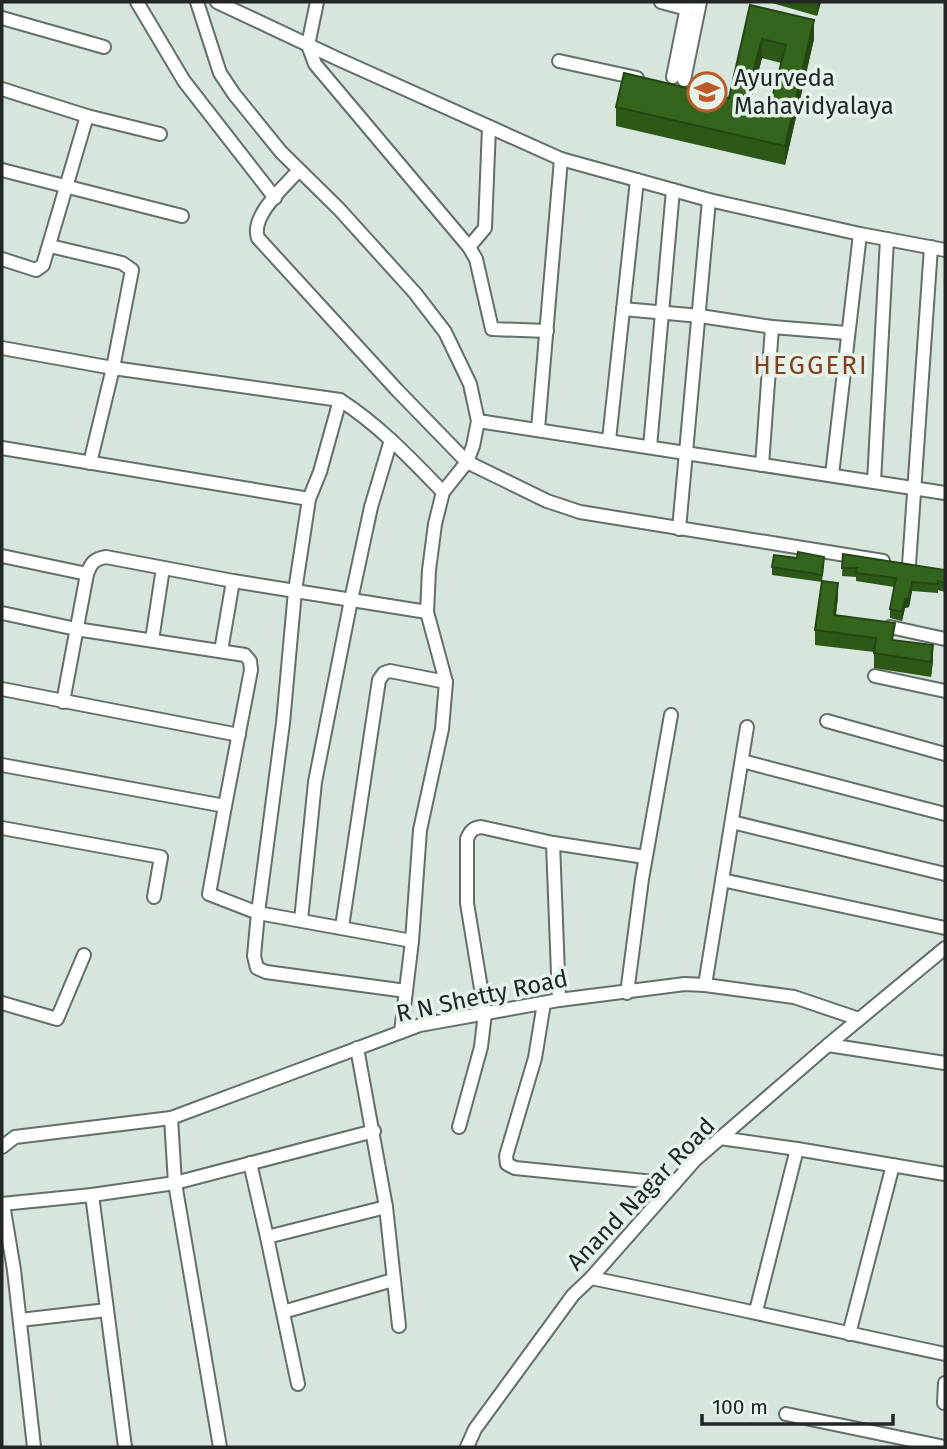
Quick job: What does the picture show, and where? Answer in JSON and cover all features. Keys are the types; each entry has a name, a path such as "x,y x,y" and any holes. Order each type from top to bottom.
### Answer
{"street":[{"path":"137,2 184,81 275,198"},
{"path":"197,2 220,73 234,94 281,152 339,209 407,284 445,332 470,384 478,421 473,446 463,466 445,489 435,524 429,570 427,611 446,682 442,729 420,830 412,941 401,1032"},
{"path":"217,2 561,159 709,200 945,250"},
{"path":"317,2 308,45 315,64 469,247 476,259 492,329 547,331"},
{"path":"661,2 687,5 668,84"},
{"path":"668,84 700,2"},
{"path":"2,18 104,47"},
{"path":"559,61 668,84"},
{"path":"2,89 87,116 160,134"},
{"path":"2,260 36,270 43,265 87,116"},
{"path":"469,247 485,228 489,127"},
{"path":"538,429 561,159"},
{"path":"2,170 182,216"},
{"path":"299,170 261,215 257,224 258,239 463,466 580,512 915,566 915,488 932,247"},
{"path":"609,440 637,180"},
{"path":"649,447 673,190"},
{"path":"679,529 709,200"},
{"path":"832,475 860,234"},
{"path":"874,482 887,239"},
{"path":"50,246 122,263 132,270 113,368 90,463"},
{"path":"623,309 848,333"},
{"path":"762,465 772,327"},
{"path":"2,348 113,368 340,400 358,412 445,489"},
{"path":"340,400 320,472 309,499 295,591 283,723 254,957 261,971 406,991"},
{"path":"478,421 945,493"},
{"path":"301,920 315,782 351,600 372,506 391,440"},
{"path":"2,448 309,499"},
{"path":"2,556 87,574"},
{"path":"63,702 87,574 96,559 106,557 233,581 427,611"},
{"path":"152,640 163,568"},
{"path":"222,651 233,581"},
{"path":"2,613 76,629 245,655 250,661 251,670 209,894 258,913 412,941"},
{"path":"890,627 945,639"},
{"path":"342,927 379,680 384,673 390,671 446,682"},
{"path":"875,676 945,691"},
{"path":"2,689 240,735"},
{"path":"627,993 645,857 671,715"},
{"path":"827,721 945,754"},
{"path":"705,985 747,727"},
{"path":"742,761 945,814"},
{"path":"2,765 225,806"},
{"path":"732,822 945,874"},
{"path":"459,1127 481,1047 485,1013 467,903 467,839 470,832 481,827 553,843 645,857"},
{"path":"2,828 161,858 154,897"},
{"path":"553,843 559,1000"},
{"path":"722,880 945,928"},
{"name":"Anand Nagar Road","path":"467,1447 475,1429 573,1295 695,1160 945,948"},
{"path":"2,1003 57,1019 85,955"},
{"name":"R N Shetty Road","path":"2,1147 15,1137 171,1118 420,1025 559,1000 685,984 705,985 794,997 859,1019"},
{"path":"544,1003 535,1058 506,1156 507,1164 515,1168 674,1184"},
{"path":"828,1045 945,1063"},
{"path":"358,1048 386,1207 399,1326"},
{"path":"171,1118 175,1183 220,1447"},
{"path":"34,1447 20,1320 2,1204 175,1183 374,1131"},
{"path":"720,1138 945,1174"},
{"path":"756,1311 797,1149"},
{"path":"250,1163 298,1384"},
{"path":"849,1334 893,1165"},
{"path":"92,1195 125,1447"},
{"path":"267,1237 386,1207"},
{"path":"591,1278 756,1311 945,1354"},
{"path":"283,1312 393,1280"},
{"path":"20,1320 107,1310"},
{"path":"944,1402 945,1383"},
{"path":"786,1415 945,1447"}],"building":[{"path":"750,5 814,20 785,146 616,107 624,73 729,98","holes":["762,39 786,45 768,113 744,106"]},
{"path":"798,552 824,557 822,575 772,567 774,555 797,558"},
{"path":"843,554 945,570 945,583 912,582 909,598 905,599 902,612 890,609 896,578 856,573 857,568 842,568"},
{"path":"822,581 838,583 834,615 895,623 892,640 933,645 931,662 874,653 876,638 815,630"}],"place":[{"name":"Ayurveda Mahavidyalaya","path":"707,92"}],"district":[{"name":"HEGGERI","path":"811,365"}]}
